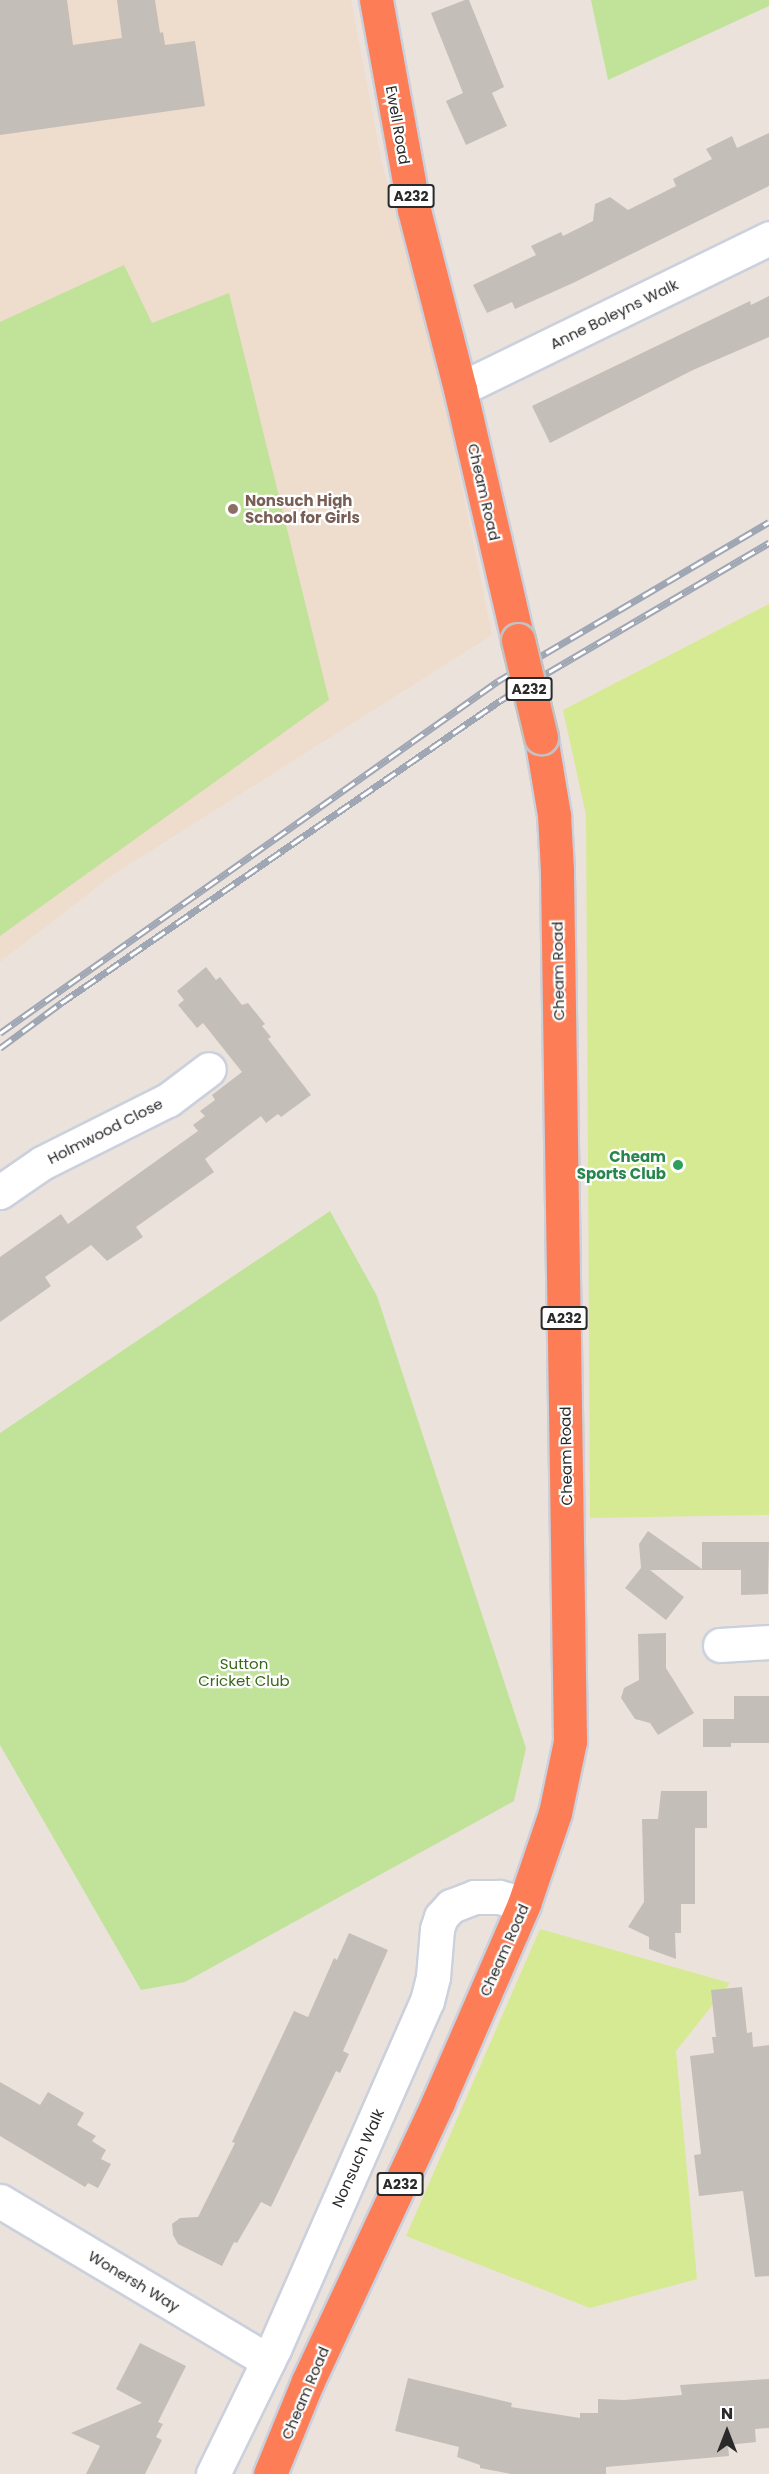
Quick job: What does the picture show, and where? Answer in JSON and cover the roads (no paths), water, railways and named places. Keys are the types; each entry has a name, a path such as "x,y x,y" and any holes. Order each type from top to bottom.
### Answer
{"highway":[{"name":"Ewell Road","path":"376,0 414,210 460,389"},
{"name":"Cheam Road","path":"274,2473 308,2381 438,2102 524,1904 555,1813 570,1741 557,870 554,815 541,737 460,389"}],"street":[{"name":"Anne Boleyns Walk","path":"460,389 769,238"},
{"name":"Holmwood Close","path":"0,1192 42,1163 168,1100 209,1069"},
{"path":"720,1645 769,1642"},
{"name":"Nonsuch Walk","path":"213,2474 268,2361 427,2001 433,1977 437,1929 441,1917 451,1906 474,1897 499,1897 524,1904"},
{"name":"Wonersh Way","path":"0,2201 268,2361"}],"railway":[{"path":"0,1033 498,681 769,522"},
{"path":"0,1048 61,1003 501,700 769,543"}],"place":[{"name":"Nonsuch High School for Girls","path":"233,509"},
{"name":"Cheam Sports Club","path":"678,1165"}],"park label":[{"name":"Sutton Cricket Club","path":"244,1672"}]}
